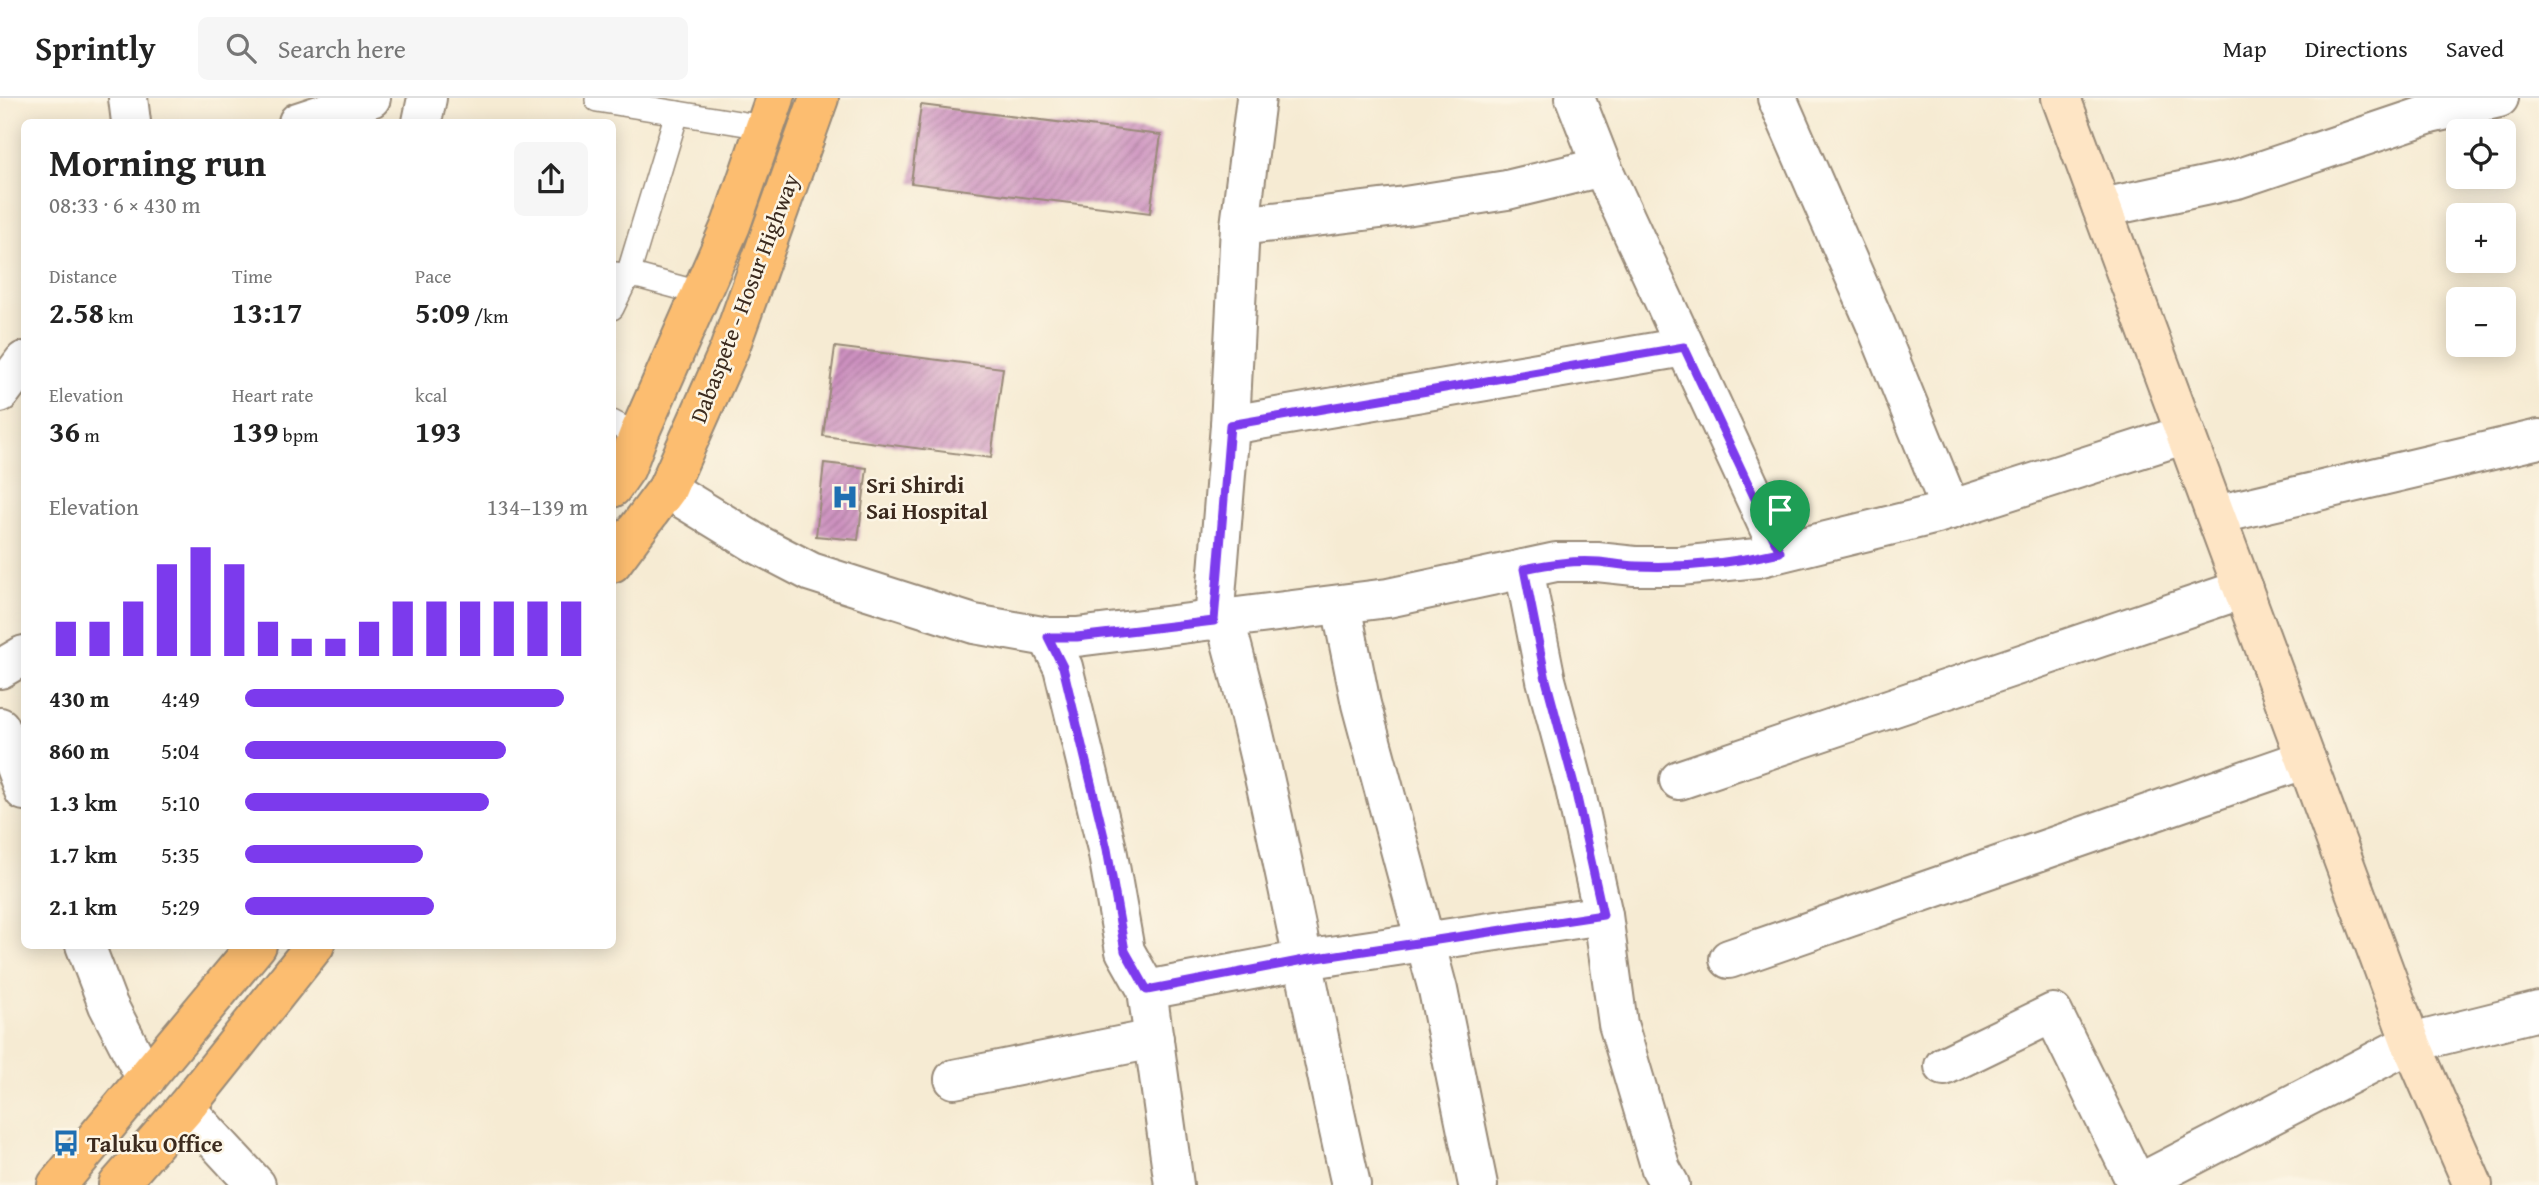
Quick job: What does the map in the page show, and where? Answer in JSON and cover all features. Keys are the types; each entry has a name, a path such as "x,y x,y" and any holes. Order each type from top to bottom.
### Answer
{"main road":[{"name":"Dabaspete - Hosur Highway","path":"616,558 667,489 729,350 819,98"},
{"path":"2061,98 2411,1043 2473,1185"},
{"name":"Dabaspete - Hosur Highway","path":"622,453 701,293 730,225 770,113"},
{"path":"622,453 667,489"},
{"path":"57,1185 254,949"},
{"path":"118,1185 185,1108 312,949"}],"street":[{"path":"128,98 131,119"},
{"path":"307,119 371,98"},
{"path":"423,119 427,98"},
{"path":"1256,98 1240,226 1220,620 1240,672 1351,1185"},
{"path":"1575,98 1602,167 1780,552"},
{"path":"1777,98 1875,323 1951,510"},
{"path":"2102,208 2237,179 2430,114 2499,98"},
{"path":"1240,226 1507,190 1602,167"},
{"path":"1230,425 1684,347"},
{"path":"667,489 757,544 811,572 974,624 1048,637 1077,637 1388,598 1556,562 1680,566 1757,558 1951,510 2186,434"},
{"path":"2216,515 2539,439"},
{"path":"1524,569 1546,680 1574,784 1603,915 1618,1024 1657,1156 1670,1185"},
{"path":"1679,780 2243,589"},
{"path":"1341,605 1361,704 1438,990 1478,1185"},
{"path":"1048,637 1063,667 1107,849 1125,951 1147,990 1174,1185"},
{"path":"0,669 21,657"},
{"path":"0,727 13,776"},
{"path":"1729,959 2306,759"},
{"path":"1147,990 1304,960 1603,915"},
{"path":"87,949 108,1005 146,1079"},
{"path":"1944,1066 2053,1013 2136,1185 2411,1043 2539,1011"},
{"path":"954,1079 1154,1039"},
{"path":"185,1108 256,1185"}],"lane":[{"path":"597,100 677,113 770,113"},
{"path":"677,113 620,274 701,293"}],"building":[{"path":"921,105 1161,135 1150,213 911,183"},
{"path":"835,347 1003,368 991,458 823,436"},
{"path":"824,463 867,468 858,540 816,536"}],"place":[{"name":"Sri Shirdi Sai Hospital","path":"845,497"},
{"name":"Taluku Office","path":"66,1143"}],"route":[{"path":"1684,347 1780,552 1757,558 1680,566 1556,562 1524,569 1546,680 1574,784 1603,915 1304,960 1147,990 1125,951 1107,849 1063,667 1048,637 1077,637 1214,621 1230,425 1684,347"}]}
